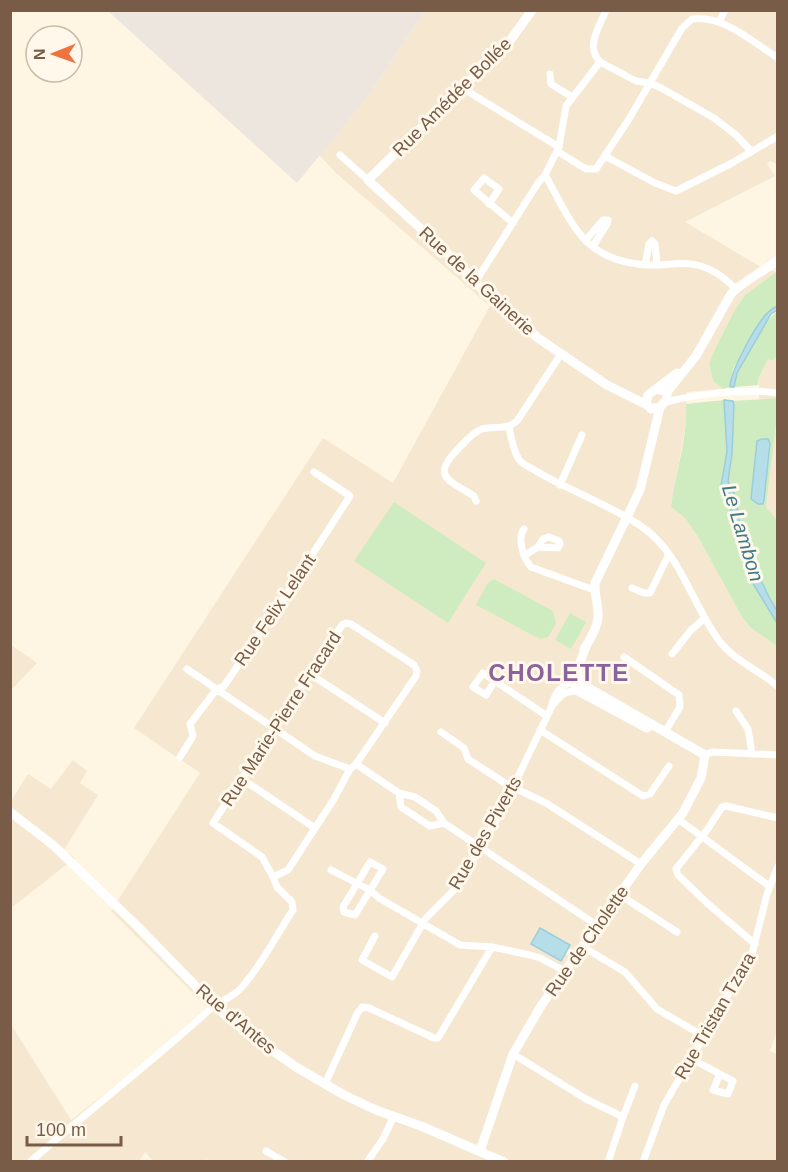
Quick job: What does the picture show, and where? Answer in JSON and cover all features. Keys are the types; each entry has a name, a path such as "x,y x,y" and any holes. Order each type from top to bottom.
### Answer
{"street":[{"name":"Rue Amédée Bollée","path":"368,180 509,42 532,10"},
{"path":"606,10 592,45 594,54 600,62 636,81 650,83 714,118 736,135 751,151"},
{"path":"719,22 725,10"},
{"path":"462,88 589,170 596,169 605,156 688,21 698,18 719,22 777,58"},
{"path":"476,281 545,175 558,149 563,131 564,111 572,97 600,62"},
{"path":"550,74 551,84 572,97"},
{"path":"605,156 674,191 712,174 777,136"},
{"name":"Rue de la Gainerie","path":"340,155 476,281 495,302 561,354 607,385 648,407"},
{"path":"545,175 574,225 593,246 617,260 645,265 702,266 713,271 736,289"},
{"path":"489,204 513,224"},
{"path":"586,240 603,220 608,220 608,224 593,246"},
{"path":"645,265 649,244 652,241 655,244 657,265"},
{"path":"648,407 661,396 696,356 726,300 736,289 762,273 777,260"},
{"path":"476,501 474,496 447,479 444,470 446,462 477,431 509,427 517,421 561,354"},
{"path":"650,451 646,399 661,396 764,391 777,393"},
{"name":"Rue de la Gainerie","path":"624,393 661,396"},
{"path":"574,685 578,667 598,617 594,590 598,576 640,490 661,396"},
{"path":"509,427 515,452 520,461 560,485 628,518 650,533 669,554 721,643 735,657 762,674 777,687"},
{"path":"560,485 582,435"},
{"name":"Rue Felix Lelant","path":"180,757 193,736 190,724 216,690 224,686 350,496 314,472"},
{"path":"524,529 520,535 531,567 594,590"},
{"path":"525,555 538,547"},
{"path":"632,588 644,594 650,593 669,554"},
{"path":"672,654 697,624 705,618"},
{"name":"Rue Marie-Pierre Fracard","path":"215,1006 239,991 293,910 292,902 278,887 262,857 213,823 342,625 351,624 414,665 417,670 416,676 353,766 288,870 273,877"},
{"path":"624,657 679,695 680,707 665,732"},
{"path":"187,669 315,756 353,766 399,793 415,797 436,811 444,823 598,926"},
{"path":"310,674 385,723"},
{"path":"495,681 547,716"},
{"path":"574,685 585,687 705,754 712,752 777,755"},
{"path":"574,685 662,736 693,748"},
{"name":"Rue des Piverts","path":"375,936 362,960 392,977 432,910 457,886 480,848 513,787 556,693 563,686 574,685"},
{"path":"736,711 748,729 752,754"},
{"path":"540,730 643,796 650,794 669,766"},
{"path":"441,732 464,748 468,759 513,787 546,803 642,864"},
{"name":"Rue de Cholette","path":"480,1151 513,1054 565,971 642,864 678,819 701,778 705,754"},
{"path":"242,779 315,828"},
{"path":"399,793 401,807 430,826 444,823"},
{"path":"756,944 678,875 677,866 724,806 777,818"},
{"name":"Rue d'Antes","path":"10,812 62,854 136,924 215,1006 266,1046 344,1095 504,1161"},
{"path":"678,819 769,886"},
{"path":"370,862 383,869 355,915 350,915 343,907 357,883 370,862"},
{"name":"Rue Tristan Tzara","path":"643,1161 664,1105 748,963 756,944 769,886 777,866"},
{"path":"331,870 370,890 379,898 460,945 492,947 540,958 565,971"},
{"path":"620,896 677,932"},
{"path":"325,1084 362,1007 438,1038 492,947"},
{"path":"583,947 625,972 657,1009 705,1037"},
{"path":"30,1161 164,1052 215,1006"},
{"path":"513,1054 586,1099 623,1117"},
{"path":"692,1059 720,1074"},
{"path":"609,1159 635,1086"},
{"path":"367,1161 383,1139 394,1116"},
{"path":"266,1151 285,1161"}],"shaded area":[{"path":"108,11 425,11 369,95 297,183"},
{"path":"425,11 777,11 777,164 770,161 767,164 775,176 685,222 759,266 776,272 745,295 733,313 713,353 709,364 713,381 723,389 686,392 687,417 671,507 685,518 698,537 742,617 751,628 777,646 778,1027 770,1051 777,1054 777,1161 211,1162 207,1159 204,1162 154,1162 145,1152 139,1161 11,1161 10,1023 71,1120 149,1059 207,1007 111,911 200,773 134,728 323,438 393,483 490,306 336,173 319,155 369,95"},
{"path":"777,355 777,398 759,399 759,377 768,359 773,361"},
{"path":"777,417 777,520 766,507"},
{"path":"11,645 37,663 11,690"},
{"path":"73,760 87,771 80,783 98,795 64,850 75,858 11,908 11,801 28,774 51,789"}],"green space":[{"path":"776,272 777,306 769,311 733,369 730,387 723,389 713,381 709,364 713,353 733,313 745,295"},
{"path":"777,311 777,355 773,361 768,359 759,377 758,385 734,387 737,373 767,321"},
{"path":"777,398 777,417 766,507 777,520 777,611 752,561 741,529 735,495 728,481 732,454 733,401"},
{"path":"724,400 727,452 721,485 729,498 734,534 745,565 752,582 777,623 777,646 751,628 742,617 698,537 685,518 671,507 683,443 686,404"},
{"path":"394,502 486,563 448,623 354,561"},
{"path":"494,579 553,611 556,624 548,637 540,639 476,605 487,584"},
{"path":"570,613 586,622 571,649 555,640"}],"water":[{"path":"777,306 777,310 771,314 737,373 734,387 730,387 738,362 754,332 766,314"},
{"path":"724,400 733,401 734,405 732,454 728,481 735,495 741,529 752,561 777,611 777,623 752,582 745,565 734,534 729,498 721,485 727,452"},
{"path":"768,439 770,443 764,500 763,504 758,504 751,499 757,441"},
{"path":"540,928 570,945 561,961 531,944"}],"district":[{"name":"CHOLETTE","path":"559,672"}],"water label":[{"name":"Le Lambon","path":"743,533"}]}
